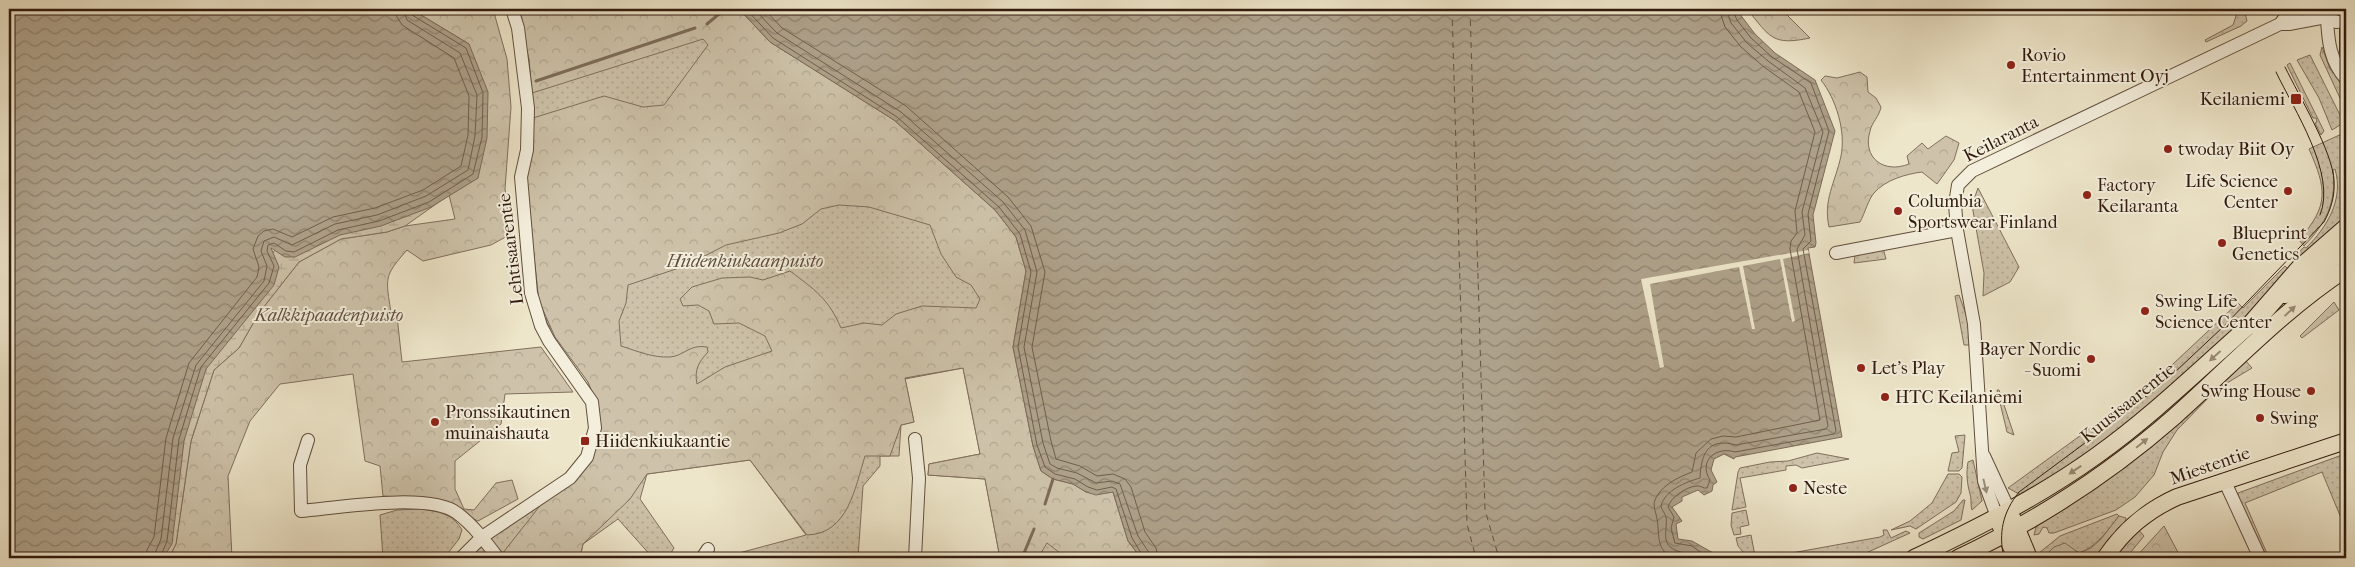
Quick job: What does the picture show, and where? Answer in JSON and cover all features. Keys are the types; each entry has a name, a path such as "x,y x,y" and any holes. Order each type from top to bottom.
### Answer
{"highway":[{"path":"2252,324 2300,269 2346,236"}],"main road":[{"path":"1958,558 2011,532 2066,499 2140,444 2299,303 2346,269"},
{"name":"Kuusisaarentie","path":"1914,558 2003,514 2056,483 2125,434 2174,394 2252,324"},
{"name":"Miestentie","path":"2105,558 2116,542 2146,514 2177,497 2346,441"},
{"path":"2003,514 2011,532 2029,558"},
{"path":"2011,532 2017,558"}],"street":[{"name":"Lehtisaarentie","path":"461,558 482,537 570,478 587,457 595,428 592,402 549,341 541,326 531,293 520,177 527,150 528,108 519,37 512,9"},
{"name":"Keilaranta","path":"2280,24 2286,16 2302,9"},
{"path":"2325,14 2336,22 2346,21"},
{"path":"2325,14 2331,52 2336,66 2346,79"},
{"name":"Keilaranta","path":"2003,514 1983,454 1974,324 1957,230 1955,195 1958,185 1972,171 2280,24 2289,24 2325,14"},
{"path":"2346,30 2346,52"},
{"path":"1836,253 1957,230"},
{"path":"915,439 919,478 915,558"},
{"path":"308,440 300,465 301,511 404,502 424,503 456,512 482,537 498,558"},
{"path":"2225,482 2260,558"}],"green space":[{"name":"Kalkkipaadenpuisto","path":"411,9 493,9 507,59 511,107 505,189 511,234 491,245 423,261 407,250 399,259 388,278 388,292 391,313 397,316 402,362 541,347 573,392 505,394 501,424 455,461 455,489 464,509 474,510 496,483 512,480 518,499 478,521 429,499 383,496 380,466 365,461 353,374 280,384 250,421 228,476 232,558 169,558 176,544 191,441 214,370 239,348 259,313 299,262 341,239 387,232 405,226 455,219 449,195 478,178 469,44"},
{"name":"Hiidenkiukaanpuisto","path":"516,9 739,9 770,42 894,120 1128,541 1141,558 1000,558 985,479 928,475 929,464 980,454 963,368 905,379 914,422 901,425 899,456 880,456 880,466 863,486 858,558 724,557 806,535 750,460 647,474 640,499 674,548 668,558 653,558 618,519 583,544 581,553 583,558 467,558 591,457 600,436 599,409 588,382 547,323 529,59"},
{"name":"Hiidenkiukaanpuisto","path":"516,9 739,9 770,42 894,120 995,210 1016,237 1026,271 1013,347 1033,446 1041,471 1053,479 1073,484 1086,492 1113,492 1128,541 1141,558 1063,558 1064,556 1047,543 1038,558 1000,558 985,479 928,475 929,464 980,454 963,368 905,378 914,422 901,425 890,456 865,456 848,507 832,527 821,533 807,535 750,460 647,474 630,499 583,544 581,553 583,558 505,558 502,554 543,502 591,457 600,436 599,409 588,382 555,337 539,301 525,177 533,118 604,96 643,107 664,105 708,45 703,39 532,93 529,59","holes":["839,205 869,207 930,225 941,254 956,277 971,285 980,299 976,308 922,306 896,314 882,325 864,323 841,328 831,309 820,295 790,271 763,280 750,277 722,278 692,287 680,299 683,306 698,305 709,311 714,324 739,323 765,336 772,351 725,367 697,384 697,370 708,352 707,347 696,347 679,355 664,357 645,354 621,346 619,321 626,303 628,285 685,266 726,245 779,233 802,224 821,209"]},
{"path":"1747,9 1781,9 1810,38 1787,41 1779,40 1767,33"},
{"path":"2235,9 2244,9 2247,21 2241,26 2206,42 2205,40 2233,25 2236,16"},
{"path":"2322,47 2330,69 2346,88 2346,111 2320,55"},
{"path":"2310,55 2343,121 2332,130 2319,98 2297,60"},
{"path":"2290,63 2324,131 2321,135 2315,123 2317,122 2316,118 2313,118 2287,65"},
{"path":"1860,72 1867,77 1868,92 1876,98 1881,107 1871,128 1868,141 1872,156 1877,161 1891,167 1900,167 1909,164 1907,156 1922,143 1928,149 1946,136 1959,143 1954,160 1937,184 1922,172 1896,178 1874,193 1860,222 1829,227 1828,208 1830,192 1841,156 1842,136 1835,106 1821,80 1825,76 1837,78"},
{"path":"2346,132 2346,204 2342,205 2346,221 2192,371 2087,455 2021,495 2008,488 2128,401 2173,364 2238,303 2243,308 2285,266 2288,269 2294,262 2292,260 2304,247 2306,248 2314,240 2327,222 2332,212 2337,191 2335,169 2333,170 2333,192 2328,211 2318,229 2304,246 2299,240 2316,217 2322,197 2322,187 2309,149"},
{"path":"1978,188 2019,267 2010,282 1983,296 1984,273 1972,205"},
{"path":"449,195 405,226 387,232 341,239 299,262 259,313 239,348 214,370 191,441 176,544 169,558 85,558 261,279 274,251 295,232"},
{"path":"1883,248 1886,259 1854,263 1855,255"},
{"path":"1959,295 1968,320 1971,345 1964,345 1955,296"},
{"path":"2334,302 2339,310 2302,338 2300,336"},
{"path":"2245,360 2252,368 2217,389 2177,430 2163,452 2154,475 2135,497 2116,510 2054,533 2049,533 2047,528 2043,527 2039,534 2034,535 2036,527 2054,511"},
{"path":"1997,390 1999,390 2014,435 2007,432"},
{"path":"1965,435 1962,468 1959,471 1948,471 1952,453 1959,452 1955,436"},
{"path":"1817,453 1849,459 1802,468 1796,465 1786,466 1786,470 1740,478 1746,507 1732,510 1740,468 1770,462 1788,461"},
{"path":"2342,455 2346,463 2346,530 2322,472 2245,503 2269,558 2265,558 2240,504 2238,493"},
{"path":"1973,460 1982,501 1972,510 1967,474 1968,462"},
{"path":"1948,474 1959,474 1962,477 1961,493 1956,502 1916,529 1910,526 1891,530 1910,521 1932,503"},
{"path":"1965,500 1961,520 1923,539 1919,537 1919,533 1954,511"},
{"path":"421,509 439,512 454,520 462,530 459,539 444,558 383,558 380,515 397,510"},
{"path":"1746,510 1749,525 1740,527 1741,534 1734,535 1731,525 1732,513"},
{"path":"2117,514 2119,516 2106,532 2086,550 2080,553 2072,549 2054,547 2043,558 2038,558 2039,553 2060,536"},
{"path":"2119,516 2126,518 2125,523 2096,558 2043,558 2054,547 2065,543 2079,553 2091,548 2101,539"},
{"path":"2164,526 2181,558 2135,558"},
{"path":"2137,528 2144,536 2126,558 2111,558"},
{"path":"1883,530 1887,530 1891,538 1906,531 1910,533 1855,558 1764,558 1880,537 1884,535"},
{"path":"1751,535 1755,556 1761,555 1761,558 1748,558 1738,546 1736,538"}],"water":[{"path":"9,9 411,9 469,44 488,92 487,138 478,178 431,207 381,226 340,235 295,257 285,257 271,248 279,267 274,285 206,369 184,441 172,544 163,558 9,558"},
{"path":"739,9 1736,9 1755,34 1775,53 1815,80 1835,131 1813,215 1816,243 1815,247 1808,248 1842,437 1735,457 1734,459 1724,454 1714,459 1711,470 1717,482 1713,485 1712,491 1704,495 1698,490 1682,497 1682,501 1672,507 1682,521 1676,524 1678,539 1692,541 1722,558 1141,558 1128,541 1113,492 1096,495 1086,492 1073,484 1053,479 1041,471 1033,446 1013,347 1026,271 1016,237 995,210 894,120 770,42"}],"pier":[{"path":"1808,250 1809,253 1783,259 1795,321 1792,322 1780,259 1743,266 1755,329 1752,329 1739,267 1650,284 1664,367 1660,368 1641,279"}],"waterway":[{"path":"707,24 725,9"},
{"path":"536,81 695,28"},
{"path":"1045,504 1053,479"},
{"path":"1022,558 1034,529"}],"ferry route":[{"path":"1452,9 1467,524 1476,558"},
{"path":"1470,9 1485,510 1499,558"}],"tram line":[{"path":"2004,558 2002,549 2003,523 2009,507 2019,492 2132,408 2174,373 2224,326 2324,222 2331,207 2333,197 2334,181 2332,169 2322,140 2285,67"},
{"path":"2276,72 2311,142 2318,162 2323,181 2324,199 2320,215"}],"place":[{"name":"Rovio Entertainment Oyj","path":"2011,65"},
{"name":"Keilaniemi","path":"2296,99"},
{"name":"twoday Biit Oy","path":"2168,149"},
{"name":"Life Science Center","path":"2288,191"},
{"name":"Factory Keilaranta","path":"2087,195"},
{"name":"Columbia Sportswear Finland","path":"1898,211"},
{"name":"Blueprint Genetics","path":"2222,243"},
{"name":"Swing Life Science Center","path":"2145,311"},
{"name":"Bayer Nordic - Suomi","path":"2091,359"},
{"name":"Let's Play","path":"1861,368"},
{"name":"Swing House","path":"2311,391"},
{"name":"HTC Keilaniemi","path":"1885,397"},
{"name":"Swing","path":"2260,418"},
{"name":"Pronssikautinen muinaishauta","path":"435,422"},
{"name":"Hiidenkiukaantie","path":"585,441"},
{"name":"Neste","path":"1793,488"}]}
